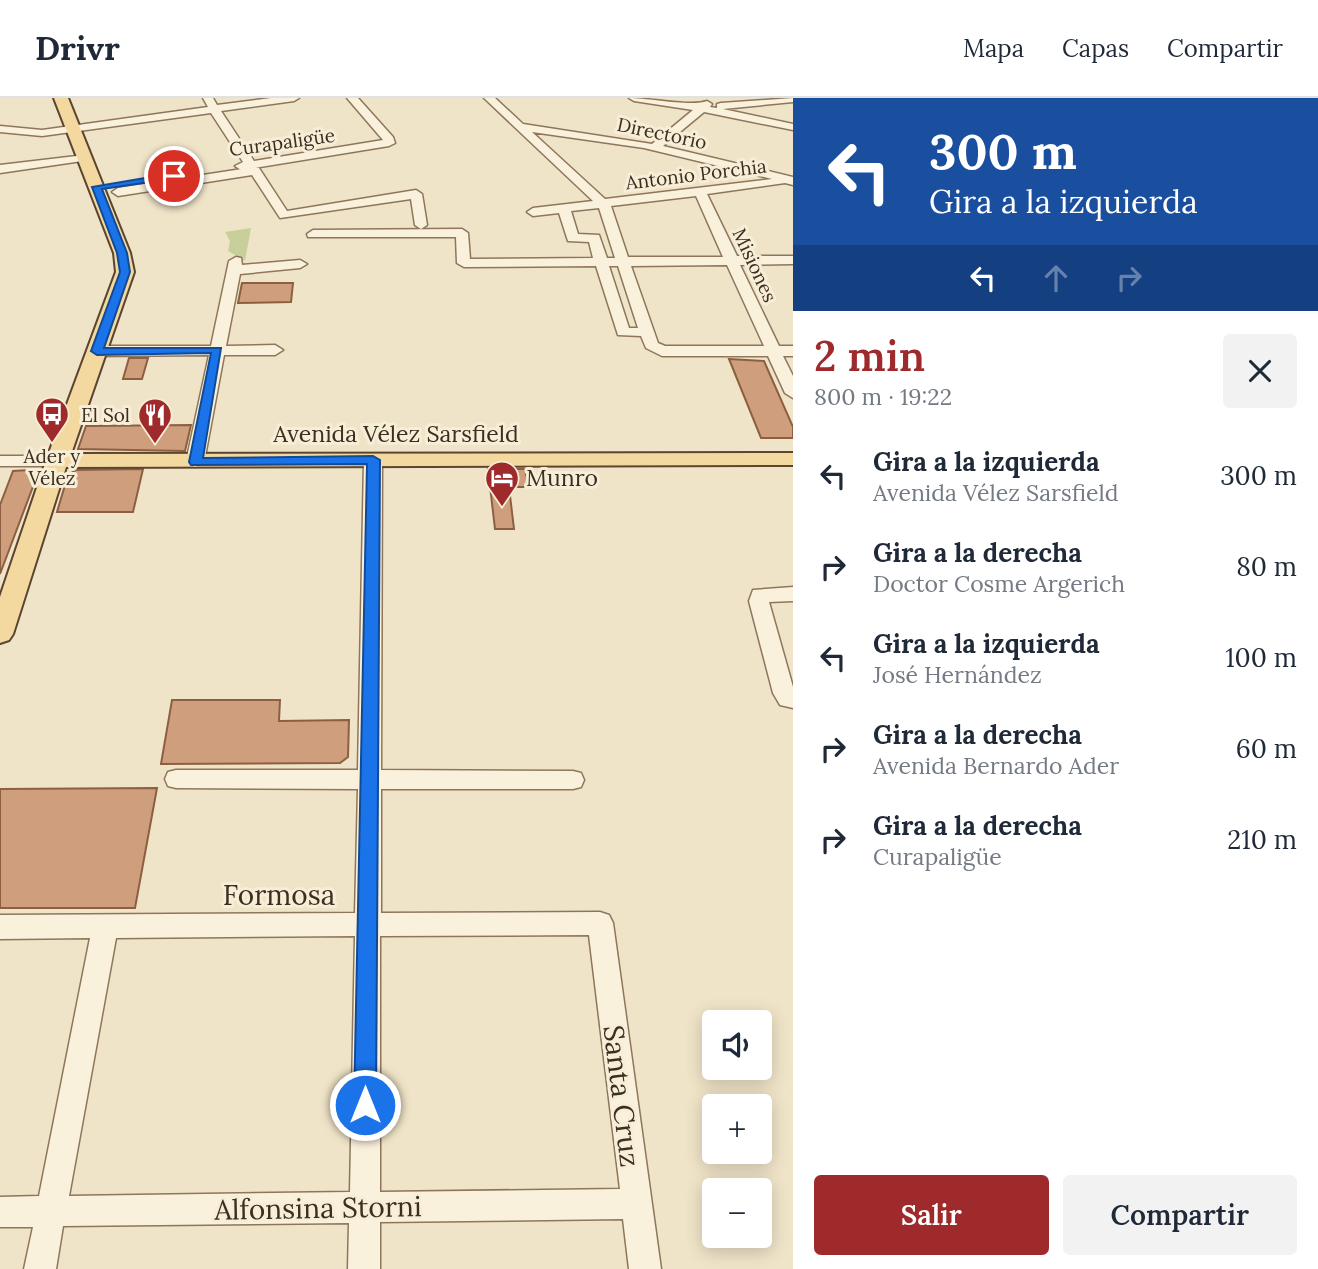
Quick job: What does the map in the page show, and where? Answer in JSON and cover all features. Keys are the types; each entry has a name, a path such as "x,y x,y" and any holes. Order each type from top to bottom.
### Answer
{"main road":[{"path":"0,634 57,461 125,272 122,253 61,98"},
{"name":"Avenida Vélez Sarsfield","path":"57,461 793,459"}],"street":[{"path":"207,98 250,164"},
{"path":"0,128 42,133 294,98"},
{"name":"Curapaligüe","path":"97,187 388,143 389,139 352,98"},
{"path":"489,98 604,205 650,345 670,351 793,351"},
{"path":"634,98 702,108 793,127"},
{"path":"655,147 714,98"},
{"path":"702,108 793,99"},
{"name":"Directorio","path":"522,127 655,147 793,181"},
{"path":"0,169 85,158"},
{"path":"118,192 255,171 284,215 347,219 462,233 464,263 793,260"},
{"name":"Antonio Porchia","path":"533,212 793,181"},
{"name":"Misiones","path":"700,192 793,393"},
{"path":"313,234 416,194 421,225"},
{"path":"564,209 573,239 594,239 624,332 646,332"},
{"path":"195,462 235,266 300,264"},
{"path":"97,351 275,350"},
{"path":"364,1269 373,460"},
{"name":"Avenida Vélez Sarsfield","path":"0,461 57,461"},
{"path":"793,594 767,593 760,595 759,601 785,693 788,699 793,700"},
{"path":"176,779 573,780"},
{"name":"Formosa","path":"0,927 600,923"},
{"name":"Santa Cruz","path":"600,923 645,1269"},
{"path":"40,1269 105,928"},
{"name":"Alfonsina Storni","path":"0,1212 636,1205"}],"green space":[{"path":"251,228 245,261 228,251 230,241 225,232"}],"building":[{"path":"242,283 293,283 291,302 238,303"},
{"path":"129,358 148,358 142,379 123,379"},
{"path":"729,359 764,361 793,427 793,438 761,438"},
{"path":"191,425 185,451 78,449 86,426"},
{"path":"143,469 133,512 57,512 68,475 76,470"},
{"name":"Munro","path":"488,469 525,469 528,487 509,487 514,529 495,529"},
{"path":"30,470 37,476 0,574 0,505 13,471"},
{"path":"172,700 280,700 279,721 349,720 348,757 340,763 161,764"},
{"path":"157,788 135,908 0,908 0,789"}],"place":[{"name":"Ader y Vélez","path":"52,444"},
{"name":"El Sol","path":"155,445"},
{"name":"Munro","path":"502,508"}],"route":[{"path":"174,176 97,187 122,253 125,272 97,351 217,350 195,462 373,460 365,1105"}]}
